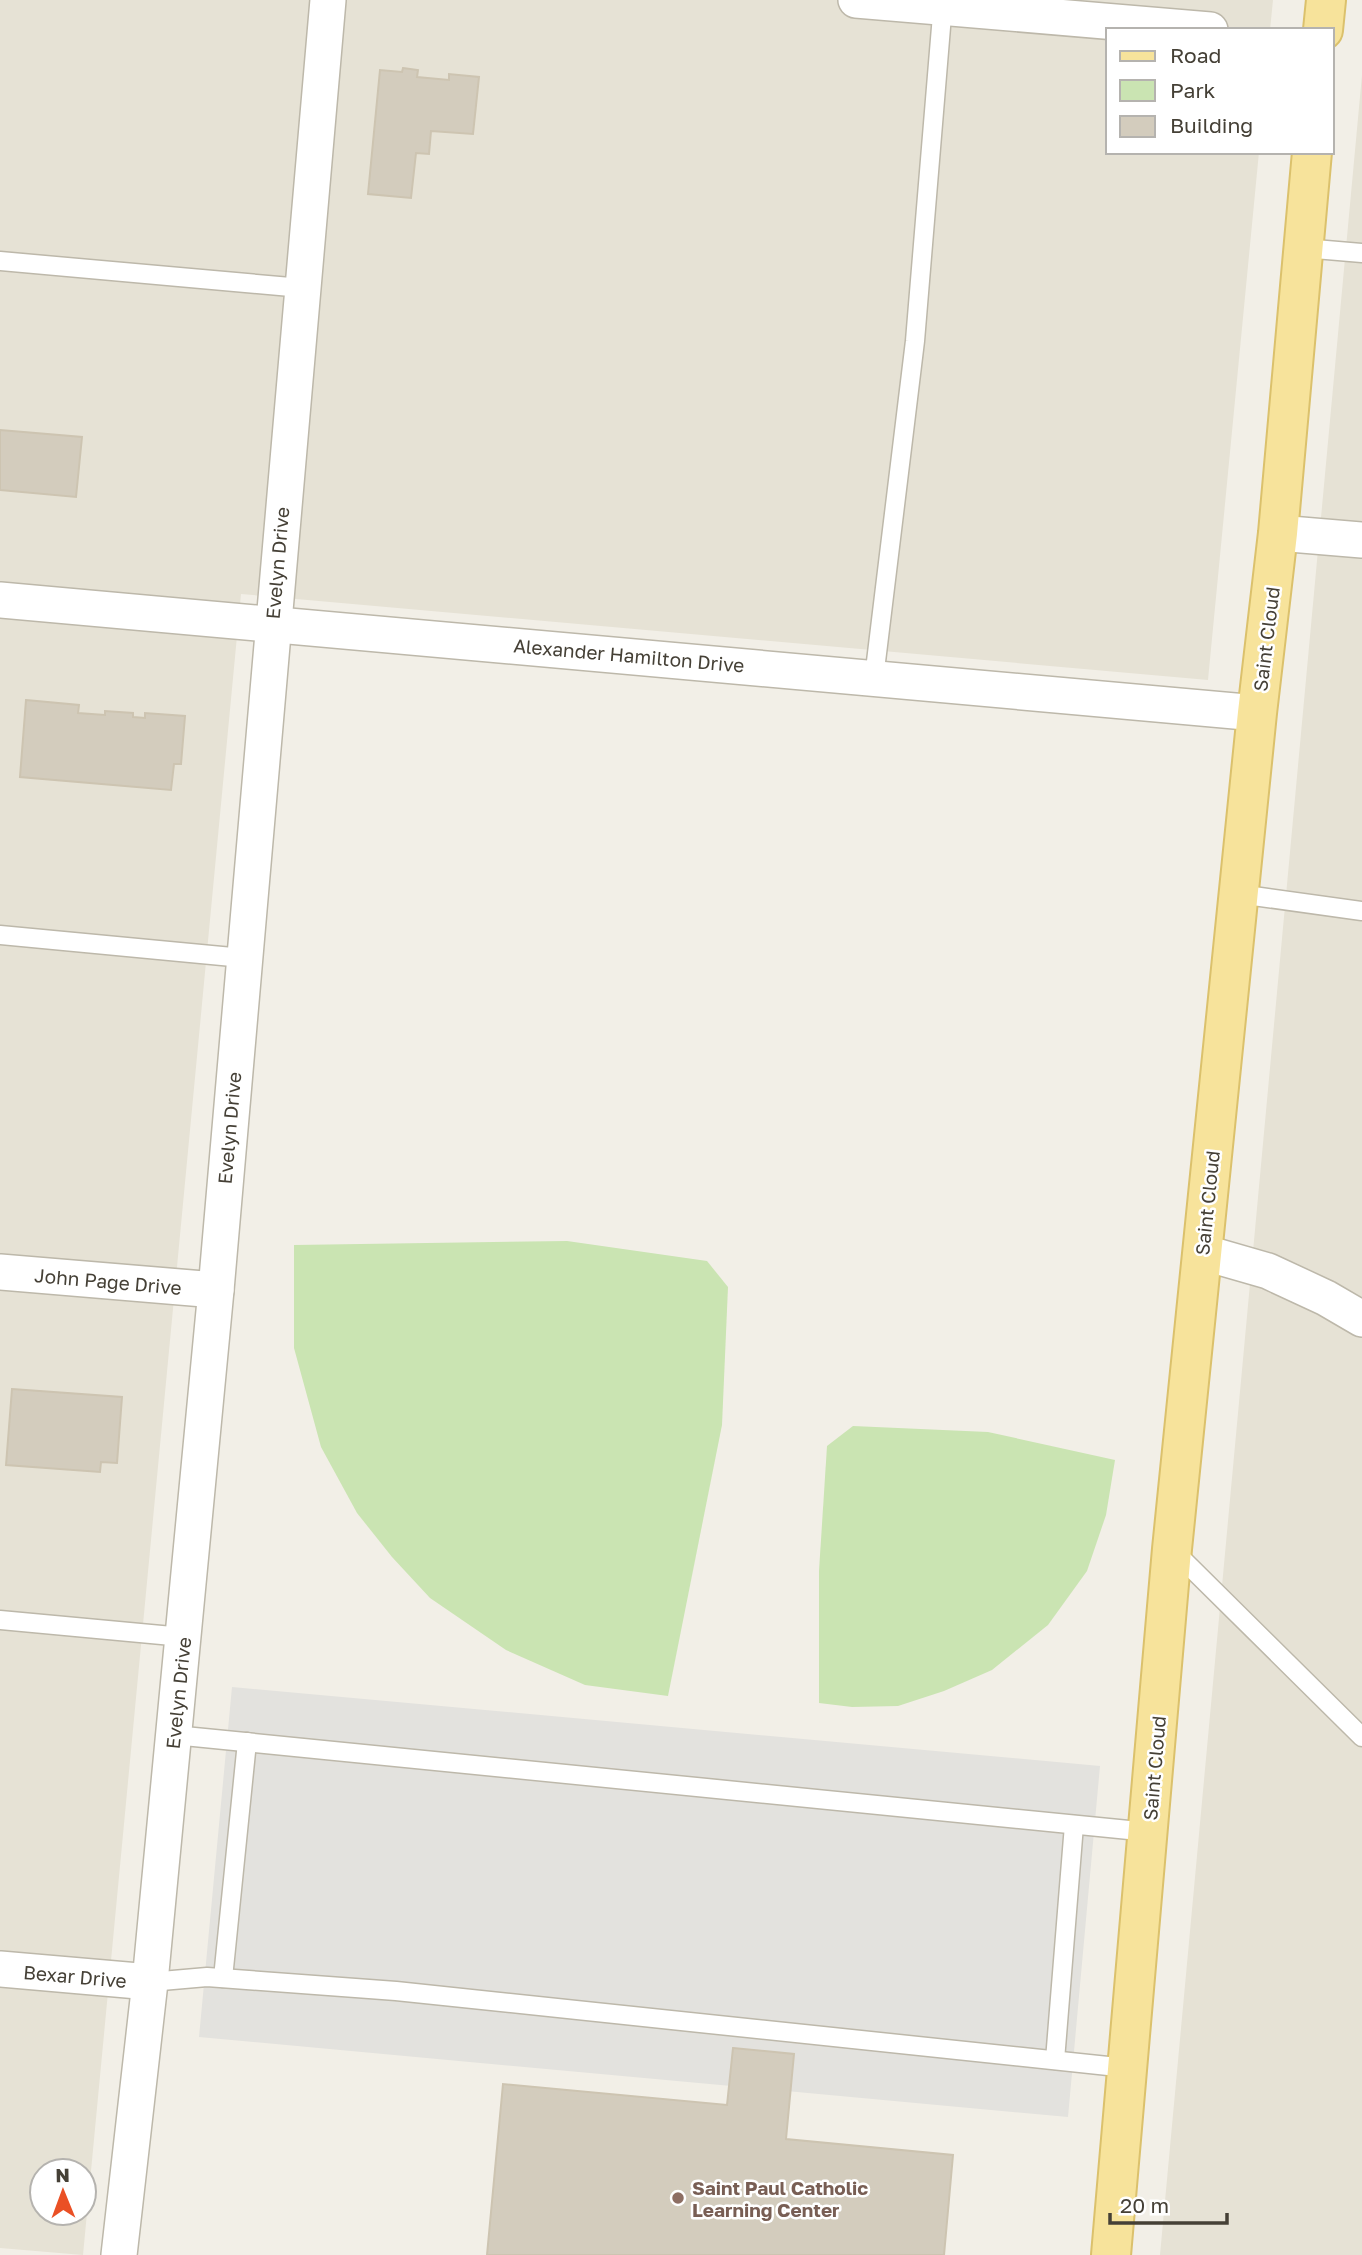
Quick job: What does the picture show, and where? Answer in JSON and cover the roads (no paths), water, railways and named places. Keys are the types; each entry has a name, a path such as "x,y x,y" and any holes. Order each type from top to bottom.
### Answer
{"main road":[{"path":"1323,28 1326,0"},
{"name":"Saint Cloud","path":"1111,2255 1172,1549 1257,713 1278,533 1312,154"}],"street":[{"name":"Evelyn Drive","path":"119,2255 150,1982 183,1637 328,0"},
{"path":"856,0 943,4 1189,28"},
{"path":"1278,533 1362,540"},
{"name":"Alexander Hamilton Drive","path":"0,600 1257,713"},
{"path":"1202,1252 1268,1271 1326,1298 1362,1319"},
{"name":"John Page Drive","path":"0,1272 215,1290"},
{"name":"Bexar Drive","path":"0,1969 150,1982"}],"lane":[{"path":"874,678 915,341 943,4"},
{"path":"1303,248 1362,253"},
{"path":"0,261 302,288"},
{"path":"1239,894 1362,911"},
{"path":"0,935 243,958"},
{"path":"1172,1549 1362,1737"},
{"path":"0,1620 183,1637"},
{"path":"173,1735 1149,1832"},
{"path":"223,1978 247,1742"},
{"path":"1055,2060 1074,1825"},
{"path":"150,1982 207,1977 396,1991 1127,2068"}],"place":[{"name":"Saint Paul Catholic Learning Center","path":"678,2198"}]}
